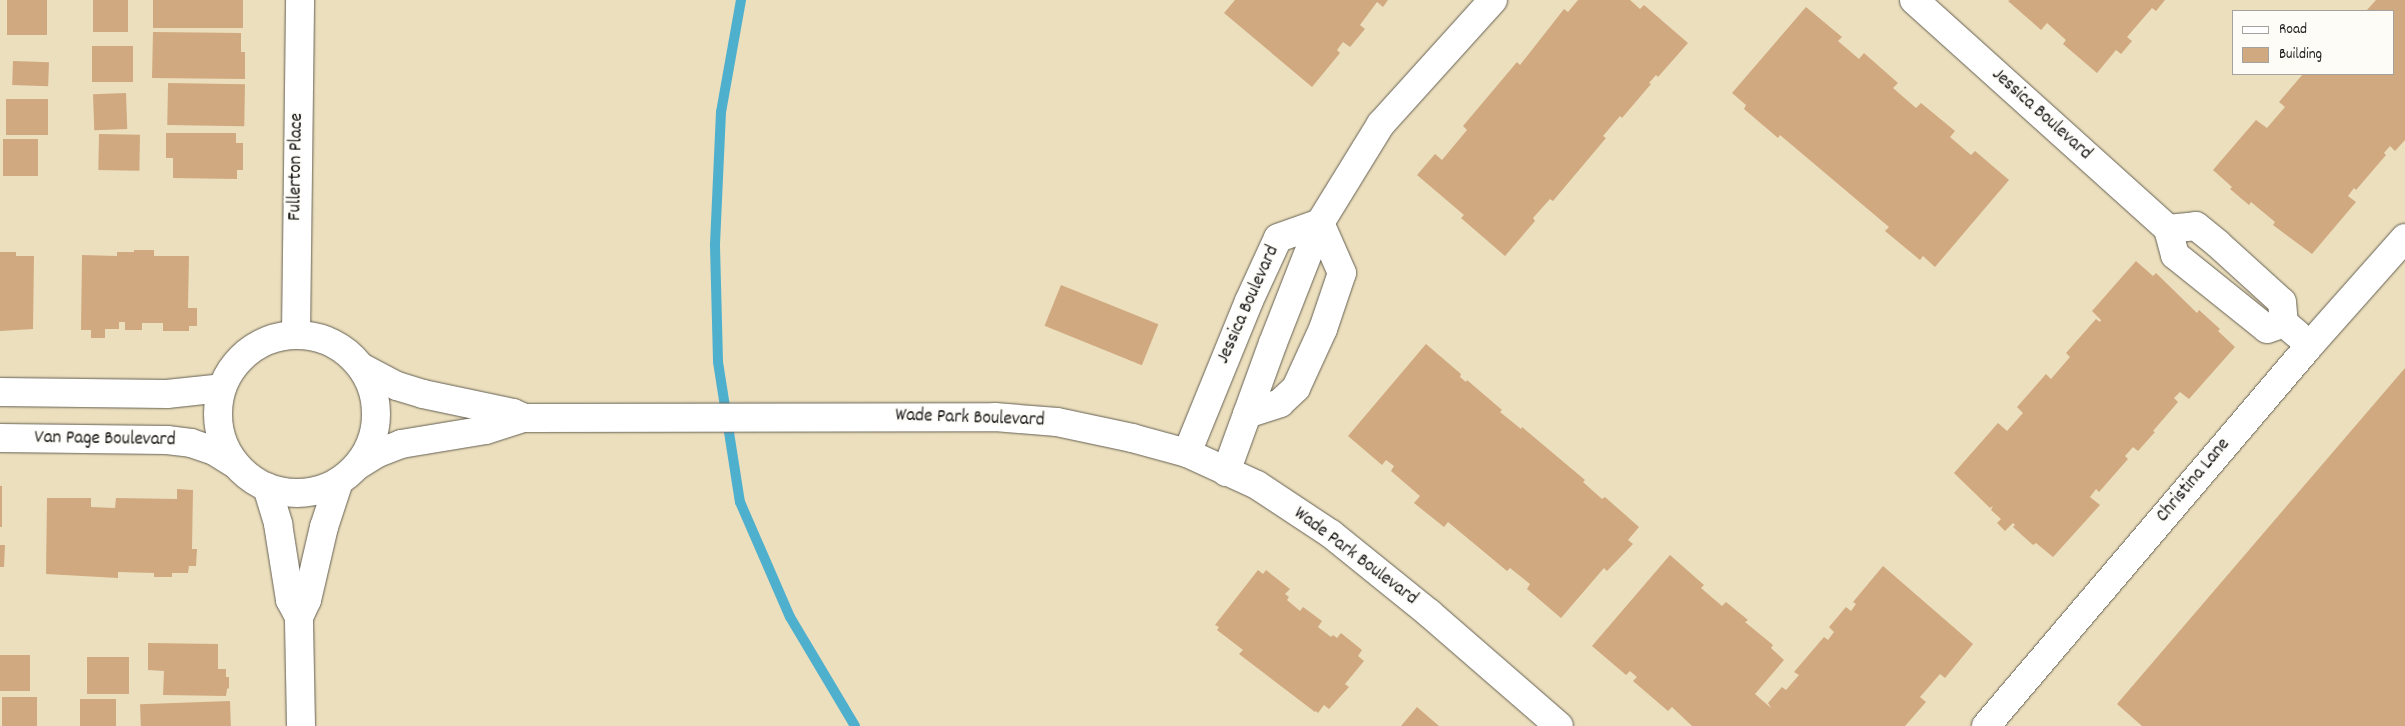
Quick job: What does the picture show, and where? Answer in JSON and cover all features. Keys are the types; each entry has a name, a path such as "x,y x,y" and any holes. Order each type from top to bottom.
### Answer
{"street":[{"name":"Fullerton Place","path":"296,334 300,0"},
{"path":"1226,472 1273,343 1320,223 1381,124 1493,0"},
{"name":"Jessica Boulevard","path":"1914,0 2168,229"},
{"path":"1247,414 1280,403 1296,388 1323,329 1342,273 1320,223"},
{"name":"Jessica Boulevard","path":"1187,453 1237,330 1278,238 1320,223"},
{"path":"2284,323 2267,328 2218,290 2175,255 2168,229 2196,226 2282,302 2284,323 2310,345"},
{"name":"Christina Lane","path":"1986,726 2310,345 2405,238"},
{"path":"2218,290 2241,265"},
{"path":"1237,330 1310,358"},
{"path":"301,726 299,617 307,600 324,527 348,474 371,443 377,418 374,392 363,368 344,350 321,338 296,334 272,339 251,350 234,366 222,388 218,408 220,429 226,449 235,464 267,487 291,493 316,491 348,474"},
{"name":"Wade Park Boulevard","path":"363,368 397,386 442,398 513,412 524,418"},
{"path":"0,392 167,394 222,388"},
{"name":"Wade Park Boulevard","path":"348,474 378,453 401,444 486,430 524,418 995,416 1057,422 1132,438 1187,453 1257,485 1332,534 1436,619 1559,726"},
{"name":"Van Page Boulevard","path":"0,438 167,440 192,443 214,451 235,464"},
{"path":"267,487 278,524 290,600 299,617"}],"building":[{"path":"7,0 47,0 47,35 7,35"},
{"path":"93,0 128,0 128,32 93,32"},
{"path":"153,0 243,0 243,28 153,28"},
{"path":"1235,0 1388,0 1383,7 1377,2 1360,25 1365,29 1350,47 1343,42 1337,50 1340,53 1312,87 1224,13"},
{"path":"1578,0 1630,0 1640,9 1644,5 1688,43 1658,77 1656,75 1649,83 1651,84 1622,118 1620,116 1603,136 1606,138 1553,201 1550,199 1533,218 1535,221 1505,256 1461,218 1464,215 1417,175 1435,154 1442,160 1467,130 1463,126 1517,62 1520,65 1564,9 1568,12"},
{"path":"2165,0 2156,11 2152,8 2127,37 2132,41 2121,54 2116,50 2097,73 2063,44 2066,40 2047,23 2041,30 2008,1"},
{"path":"2376,0 2405,0 2405,140 2395,151 2390,146 2384,153 2386,155 2356,190 2354,188 2348,196 2356,202 2312,254 2273,225 2275,222 2251,202 2249,205 2230,189 2232,187 2213,170 2256,120 2267,128 2285,107 2279,102 2302,75 2395,75 2395,10 2367,10"},
{"path":"1806,7 1842,37 1838,41 1859,59 1864,53 1898,83 1893,88 1916,108 1921,103 1955,131 1950,137 1971,155 1975,151 2009,180 1935,267 1923,256 1920,260 1885,231 1889,227 1780,135 1778,138 1744,109 1746,105 1732,93"},
{"path":"153,32 241,33 241,52 245,52 245,79 152,78"},
{"path":"92,46 133,46 133,82 92,82"},
{"path":"13,61 49,62 48,86 12,85"},
{"path":"168,83 245,84 244,126 167,125"},
{"path":"126,93 127,129 94,130 93,94"},
{"path":"6,99 48,99 48,135 6,135"},
{"path":"166,133 236,133 236,143 243,143 243,170 237,170 237,179 173,178 173,158 166,158"},
{"path":"99,134 140,135 139,171 98,170"},
{"path":"3,139 38,139 38,176 3,176"},
{"path":"134,250 154,250 154,256 189,256 188,308 197,308 197,326 189,326 189,331 163,331 163,323 142,323 142,330 125,330 125,322 119,322 119,329 105,329 105,338 91,338 91,330 81,330 82,255 117,256 117,252 134,252"},
{"path":"0,252 16,252 16,256 34,256 33,329 0,331"},
{"path":"2136,261 2153,276 2156,273 2197,313 2199,310 2220,329 2218,331 2235,347 2189,399 2180,392 2174,398 2178,402 2153,431 2155,432 2138,451 2133,447 2125,456 2128,459 2099,492 2096,489 2090,497 2100,505 2053,557 2036,543 2033,545 2013,527 2015,525 2013,523 2005,531 1997,523 2001,519 1991,510 1993,506 1990,508 1954,473 1998,423 2007,431 2023,413 2017,407 2046,374 2051,379 2070,357 2066,353 2096,319 2100,322 2101,320 2092,311"},
{"path":"1061,285 1158,324 1142,365 1045,326"},
{"path":"1426,344 1461,374 1460,377 1466,382 1467,380 1502,410 1500,412 1521,429 1522,427 1585,480 1583,482 1602,499 1605,497 1639,527 1628,540 1633,544 1607,571 1604,568 1561,618 1527,589 1530,584 1510,568 1507,571 1448,522 1444,527 1414,503 1420,496 1391,471 1394,466 1386,460 1382,465 1348,436"},
{"path":"2405,368 2405,726 2142,726 2117,704"},
{"path":"0,486 2,486 2,527 0,527"},
{"path":"177,489 193,490 192,549 197,549 196,566 189,566 188,573 172,573 172,577 154,577 154,573 118,572 118,578 46,574 47,498 91,498 91,507 115,508 116,498 177,499"},
{"path":"0,545 5,545 4,567 0,567"},
{"path":"1670,555 1704,585 1701,588 1722,606 1726,602 1748,620 1745,622 1773,645 1771,648 1784,660 1755,694 1771,708 1768,703 1782,687 1786,690 1799,675 1794,672 1824,637 1828,640 1834,632 1829,627 1846,607 1851,611 1856,604 1853,602 1883,566 1973,644 1945,678 1940,674 1920,697 1926,702 1905,726 1692,726 1672,707 1668,711 1633,681 1637,677 1630,671 1626,675 1592,646"},
{"path":"1258,570 1263,574 1266,570 1290,589 1285,594 1289,597 1287,600 1300,611 1303,607 1322,621 1318,627 1331,637 1333,635 1337,638 1341,633 1362,650 1358,656 1364,661 1345,684 1349,687 1329,709 1324,705 1318,713 1315,712 1239,654 1243,650 1217,630 1219,627 1215,625"},
{"path":"148,643 218,644 218,669 226,669 226,677 229,677 229,688 227,689 226,696 163,695 164,671 148,670"},
{"path":"0,655 30,655 30,691 0,691"},
{"path":"87,657 129,657 129,694 87,694"},
{"path":"2,697 37,697 37,726 2,726"},
{"path":"80,699 116,699 116,726 80,726"},
{"path":"230,701 231,726 141,726 140,704"},
{"path":"1417,707 1439,726 1401,726"}],"waterway":[{"path":"741,0 721,112 715,246 718,362 740,502 790,617 855,726"}]}
